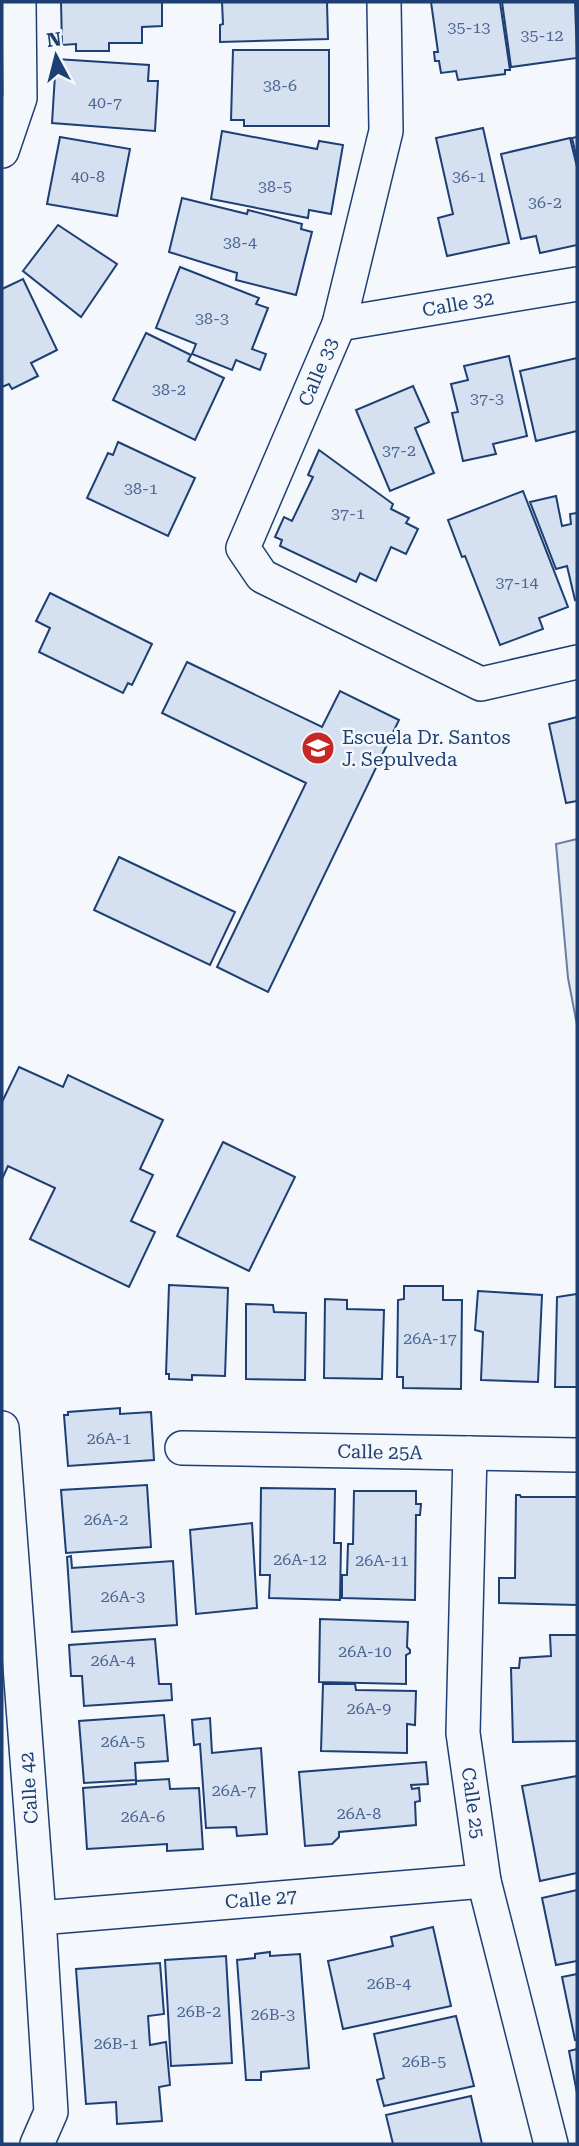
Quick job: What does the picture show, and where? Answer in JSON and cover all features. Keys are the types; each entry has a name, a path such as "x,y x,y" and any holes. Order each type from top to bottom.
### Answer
{"street":[{"path":"2,151 20,98 19,2"},
{"name":"Calle 33","path":"384,2 386,131 338,324 243,548 262,576 481,684 577,662"},
{"name":"Calle 32","path":"338,324 577,284"},
{"name":"Calle 42","path":"2,1428 51,2112 37,2144"},
{"name":"Calle 25A","path":"182,1448 577,1455"},
{"name":"Calle 25","path":"470,1453 463,1733 484,1881 551,2144"},
{"name":"Calle 27","path":"39,1917 484,1881"}],"shaded area":[{"path":"577,839 577,1025 568,978 556,844"}],"building":[{"path":"61,2 162,2 162,26 142,27 142,43 109,43 109,51 76,51 76,44 62,45"},
{"path":"222,2 327,2 328,39 220,42"},
{"path":"431,2 500,2 510,70 505,70 505,74 458,80 456,71 441,73 439,61 435,61 434,52 438,52"},
{"path":"502,2 575,2 577,58 511,67"},
{"path":"233,50 329,50 329,126 244,126 244,120 231,120"},
{"path":"56,59 149,65 148,81 158,81 155,131 52,123"},
{"path":"483,128 509,243 447,256 438,218 453,214 436,138"},
{"path":"222,131 317,149 319,141 343,145 331,214 309,210 308,218 211,199"},
{"path":"60,137 130,149 117,216 47,204"},
{"path":"577,137 577,160 572,138"},
{"path":"570,138 577,167 577,245 540,253 536,236 521,239 501,154"},
{"path":"182,198 247,214 248,210 302,224 301,229 312,232 296,295 236,280 237,273 169,252"},
{"path":"58,225 117,264 81,317 23,271"},
{"path":"180,267 259,298 256,304 268,308 252,349 266,354 260,370 236,360 232,370 192,354 196,344 156,328"},
{"path":"23,279 57,350 31,363 38,376 12,389 9,384 2,387 2,289"},
{"path":"146,333 191,355 188,361 224,378 195,440 113,400"},
{"path":"509,356 527,436 493,444 496,454 463,461 452,413 458,412 451,384 468,380 464,366"},
{"path":"577,358 577,431 536,441 520,371"},
{"path":"413,386 429,422 415,428 434,473 390,491 356,410"},
{"path":"118,442 195,478 168,536 87,498 108,453 113,455"},
{"path":"319,450 393,504 391,509 409,518 406,523 418,529 406,554 391,547 376,581 360,573 356,582 280,546 282,540 275,537 284,517 292,521 313,477 308,475"},
{"path":"523,491 568,607 539,618 543,629 500,645 448,520"},
{"path":"556,496 562,526 571,524 570,514 577,513 575,600 567,566 556,569 530,502"},
{"path":"50,593 152,644 132,685 128,683 123,693 39,652 50,628 36,621"},
{"path":"187,662 322,727 340,691 399,720 268,992 217,967 306,783 162,713"},
{"path":"577,717 577,801 566,803 549,724"},
{"path":"119,857 235,912 210,965 94,910"},
{"path":"19,1067 63,1087 68,1075 163,1120 140,1169 153,1175 131,1221 155,1232 129,1287 30,1239 55,1188 8,1166 2,1179 2,1102"},
{"path":"223,1142 295,1177 249,1271 177,1236"},
{"path":"169,1285 228,1288 225,1376 192,1375 192,1380 169,1379 169,1374 166,1374"},
{"path":"404,1286 443,1286 443,1300 462,1300 461,1389 403,1388 403,1377 397,1377 398,1300 404,1299"},
{"path":"478,1291 542,1295 538,1382 481,1380 483,1332 475,1330"},
{"path":"577,1294 577,1387 555,1387 557,1297"},
{"path":"325,1299 347,1300 347,1309 384,1310 382,1379 324,1378"},
{"path":"246,1304 273,1305 274,1312 306,1313 305,1380 246,1379"},
{"path":"120,1408 120,1414 151,1412 154,1460 68,1466 64,1415 68,1415 68,1412"},
{"path":"147,1485 151,1547 66,1553 61,1490"},
{"path":"261,1488 335,1489 334,1543 341,1543 340,1600 269,1598 270,1575 260,1575"},
{"path":"354,1491 416,1491 416,1504 421,1504 420,1515 416,1515 415,1600 342,1598 342,1575 347,1575 348,1544 353,1544"},
{"path":"516,1495 577,1497 577,1605 499,1603 499,1578 515,1578"},
{"path":"252,1523 257,1608 196,1614 190,1530"},
{"path":"71,1556 72,1568 173,1561 177,1625 72,1632 67,1557"},
{"path":"320,1619 408,1622 407,1647 410,1653 406,1655 406,1684 319,1682"},
{"path":"550,1635 577,1635 577,1741 513,1742 511,1668 519,1668 520,1658 551,1656"},
{"path":"155,1639 159,1684 171,1684 172,1700 84,1706 82,1676 71,1676 69,1645"},
{"path":"323,1684 355,1684 356,1690 416,1691 415,1725 407,1724 407,1753 321,1751"},
{"path":"164,1715 168,1761 135,1763 136,1780 84,1783 79,1721"},
{"path":"210,1718 212,1753 261,1748 267,1834 237,1836 236,1827 206,1828 200,1744 194,1745 192,1720"},
{"path":"426,1762 428,1784 411,1785 412,1789 419,1788 420,1801 415,1802 416,1825 339,1832 339,1837 332,1844 305,1846 299,1772"},
{"path":"577,1776 577,1873 540,1881 522,1786"},
{"path":"169,1779 170,1789 199,1788 203,1849 167,1851 167,1844 87,1849 83,1788"},
{"path":"577,1890 577,1961 556,1965 542,1898"},
{"path":"433,1927 451,2006 343,2029 328,1961 393,1946 391,1937"},
{"path":"270,1952 270,1956 300,1954 309,2068 261,2072 261,2080 246,2080 237,1960 255,1958 255,1954"},
{"path":"226,1956 232,2063 171,2066 165,1960"},
{"path":"160,1963 164,2014 148,2016 150,2045 166,2042 170,2085 159,2087 162,2121 117,2124 116,2102 86,2104 76,1969"},
{"path":"577,1974 577,2040 575,2040 562,1977"},
{"path":"456,2016 474,2086 384,2106 377,2080 384,2078 374,2034"},
{"path":"577,2049 577,2093 569,2051"},
{"path":"471,2096 482,2144 393,2144 386,2115"}],"place":[{"name":"Escuela Dr. Santos J. Sepulveda","path":"318,748"}]}
